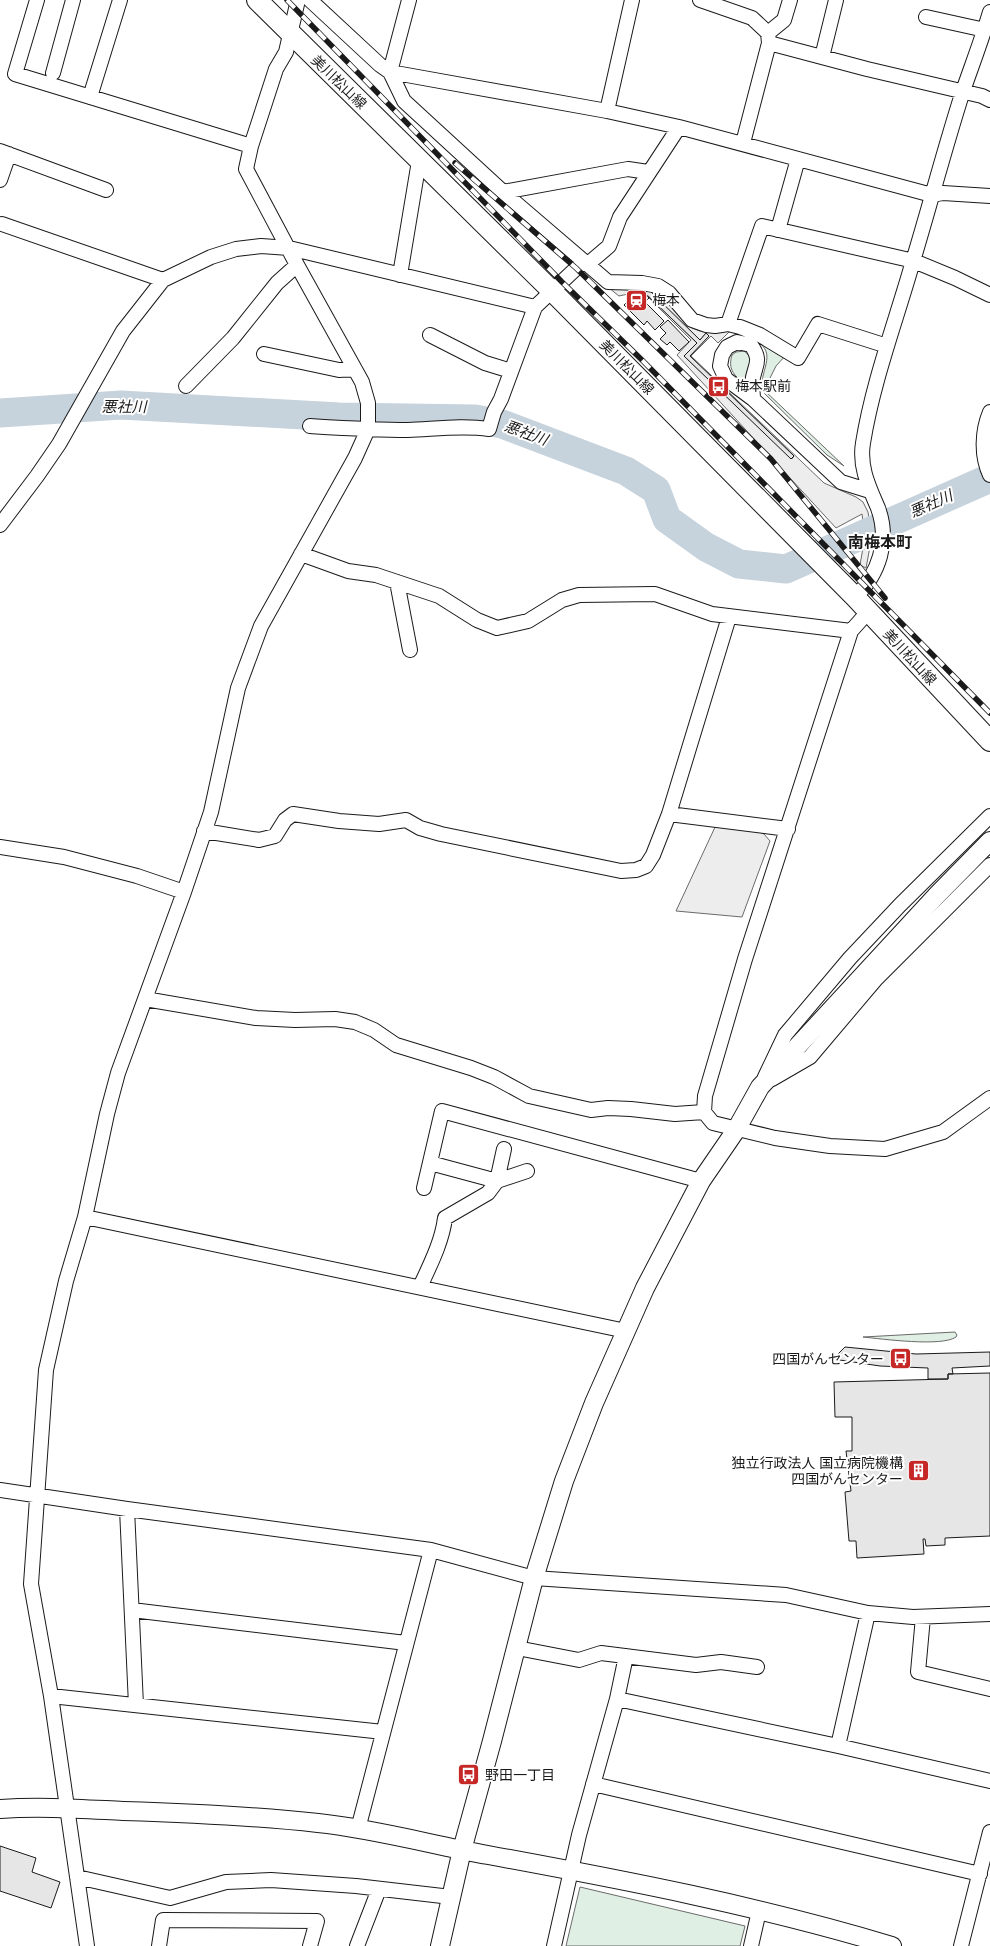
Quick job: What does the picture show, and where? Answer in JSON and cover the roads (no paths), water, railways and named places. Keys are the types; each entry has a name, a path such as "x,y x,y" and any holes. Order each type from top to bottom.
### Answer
{"main road":[{"name":"美川松山線","path":"257,0 552,292 987,732"}],"street":[{"path":"37,0 15,74 251,146"},
{"path":"53,73 73,0"},
{"path":"90,97 120,0"},
{"path":"87,1946 51,1696 31,1584 46,1370 66,1281 85,1217 118,1073 211,812 238,688 261,626 355,458 368,427 368,403 356,369 296,265 289,248 246,169 251,146 276,69 286,52 298,0"},
{"path":"310,0 390,72 608,111 679,127 932,195 944,193 990,196"},
{"path":"409,0 390,72 404,101 503,192 608,282 642,283 658,286 669,293 692,320 706,325 728,324 760,335 798,358 818,324 887,346"},
{"path":"608,111 632,0"},
{"path":"700,0 752,18 769,38 822,57 963,91 990,100"},
{"path":"743,143 769,38 784,20 790,0"},
{"path":"822,57 836,0"},
{"path":"990,12 963,91 914,261 887,346 867,420 862,446 864,475 878,510 883,542 876,571 865,587 862,605 851,631 745,959 705,1096 704,1112 712,1124 736,1130 830,1146 885,1149 943,1132 990,1098"},
{"path":"926,17 984,30"},
{"path":"310,426 408,430 489,429 535,307 586,263 609,246 620,217 679,127"},
{"path":"0,180 5,152 106,190"},
{"path":"778,230 798,159"},
{"path":"400,275 419,160"},
{"path":"503,192 628,169 648,172"},
{"path":"2,224 163,280"},
{"path":"728,324 762,226 914,261 956,278 990,295"},
{"path":"0,525 37,476 88,395 124,332 163,280 211,257 236,249 260,246 289,248 535,307"},
{"path":"186,386 233,338 277,282 296,265"},
{"path":"430,335 485,364 511,371"},
{"path":"264,354 339,370 356,369"},
{"path":"753,399 841,482 870,491"},
{"path":"988,469 984,455 985,424 990,412"},
{"path":"301,554 348,572 376,575 439,596 477,620 496,628 528,621 562,600 579,595 655,594 712,614 851,631"},
{"path":"397,582 410,650"},
{"path":"204,831 259,840 275,836 285,820 293,814 339,821 379,824 406,820 420,828 441,834 621,871 636,870 646,866 653,855 669,814 729,617"},
{"path":"669,814 788,829"},
{"path":"440,1946 462,1850 534,1578 564,1481 594,1403 645,1288 701,1181 736,1130 760,1087 784,1035 850,958 893,912 990,816"},
{"path":"760,1087 937,895 990,841"},
{"path":"0,848 64,857 138,876 184,892"},
{"path":"760,1087 810,1057 876,979 990,865"},
{"path":"145,999 256,1018 295,1020 335,1019 355,1022 374,1030 396,1044 471,1068 494,1077 529,1096 591,1110 608,1108 631,1109 675,1114 704,1112"},
{"path":"424,1188 442,1111 701,1181"},
{"path":"420,1287 444,1228 445,1218 488,1193 497,1181 504,1149"},
{"path":"430,1163 497,1181 527,1171"},
{"path":"85,1217 626,1331"},
{"path":"0,1490 37,1497 431,1550 534,1578 786,1595 868,1613 924,1617 990,1614"},
{"path":"126,1509 136,1704"},
{"path":"358,1829 431,1550"},
{"path":"132,1610 406,1643"},
{"path":"838,1746 868,1613"},
{"path":"924,1617 918,1672 990,1689"},
{"path":"517,1648 579,1660 601,1653 696,1666 721,1662 757,1667"},
{"path":"554,1946 579,1835 617,1699 626,1656"},
{"path":"51,1696 383,1732"},
{"path":"617,1699 838,1746 990,1781"},
{"path":"593,1784 984,1869"},
{"path":"0,1810 67,1809 186,1813 319,1823 386,1833 759,1911 835,1929 892,1946"},
{"path":"961,1946 984,1869 990,1832"},
{"path":"77,1877 170,1898 226,1882 271,1880 356,1886 451,1897"},
{"path":"357,1946 379,1889"},
{"path":"751,1946 759,1911"},
{"path":"158,1946 163,1920 317,1921 310,1946"}],"waterway":[{"name":"悪社川","path":"0,413 121,405 339,417 475,419 502,424 626,471 656,490 667,519 706,547 739,564 786,569 990,478"}],"railway":[{"path":"287,0 562,282 643,361 990,713"},
{"path":"455,163 576,268 771,459 885,598"}],"place":[{"name":"梅本","path":"636,300"},
{"name":"梅本駅前","path":"719,386"},
{"name":"四国がんセンター","path":"900,1359"},
{"name":"独立行政法人 国立病院機構 四国がんセンター","path":"919,1471"},
{"name":"野田一丁目","path":"469,1775"}],"district":[{"name":"南梅本町","path":"880,542"}]}
